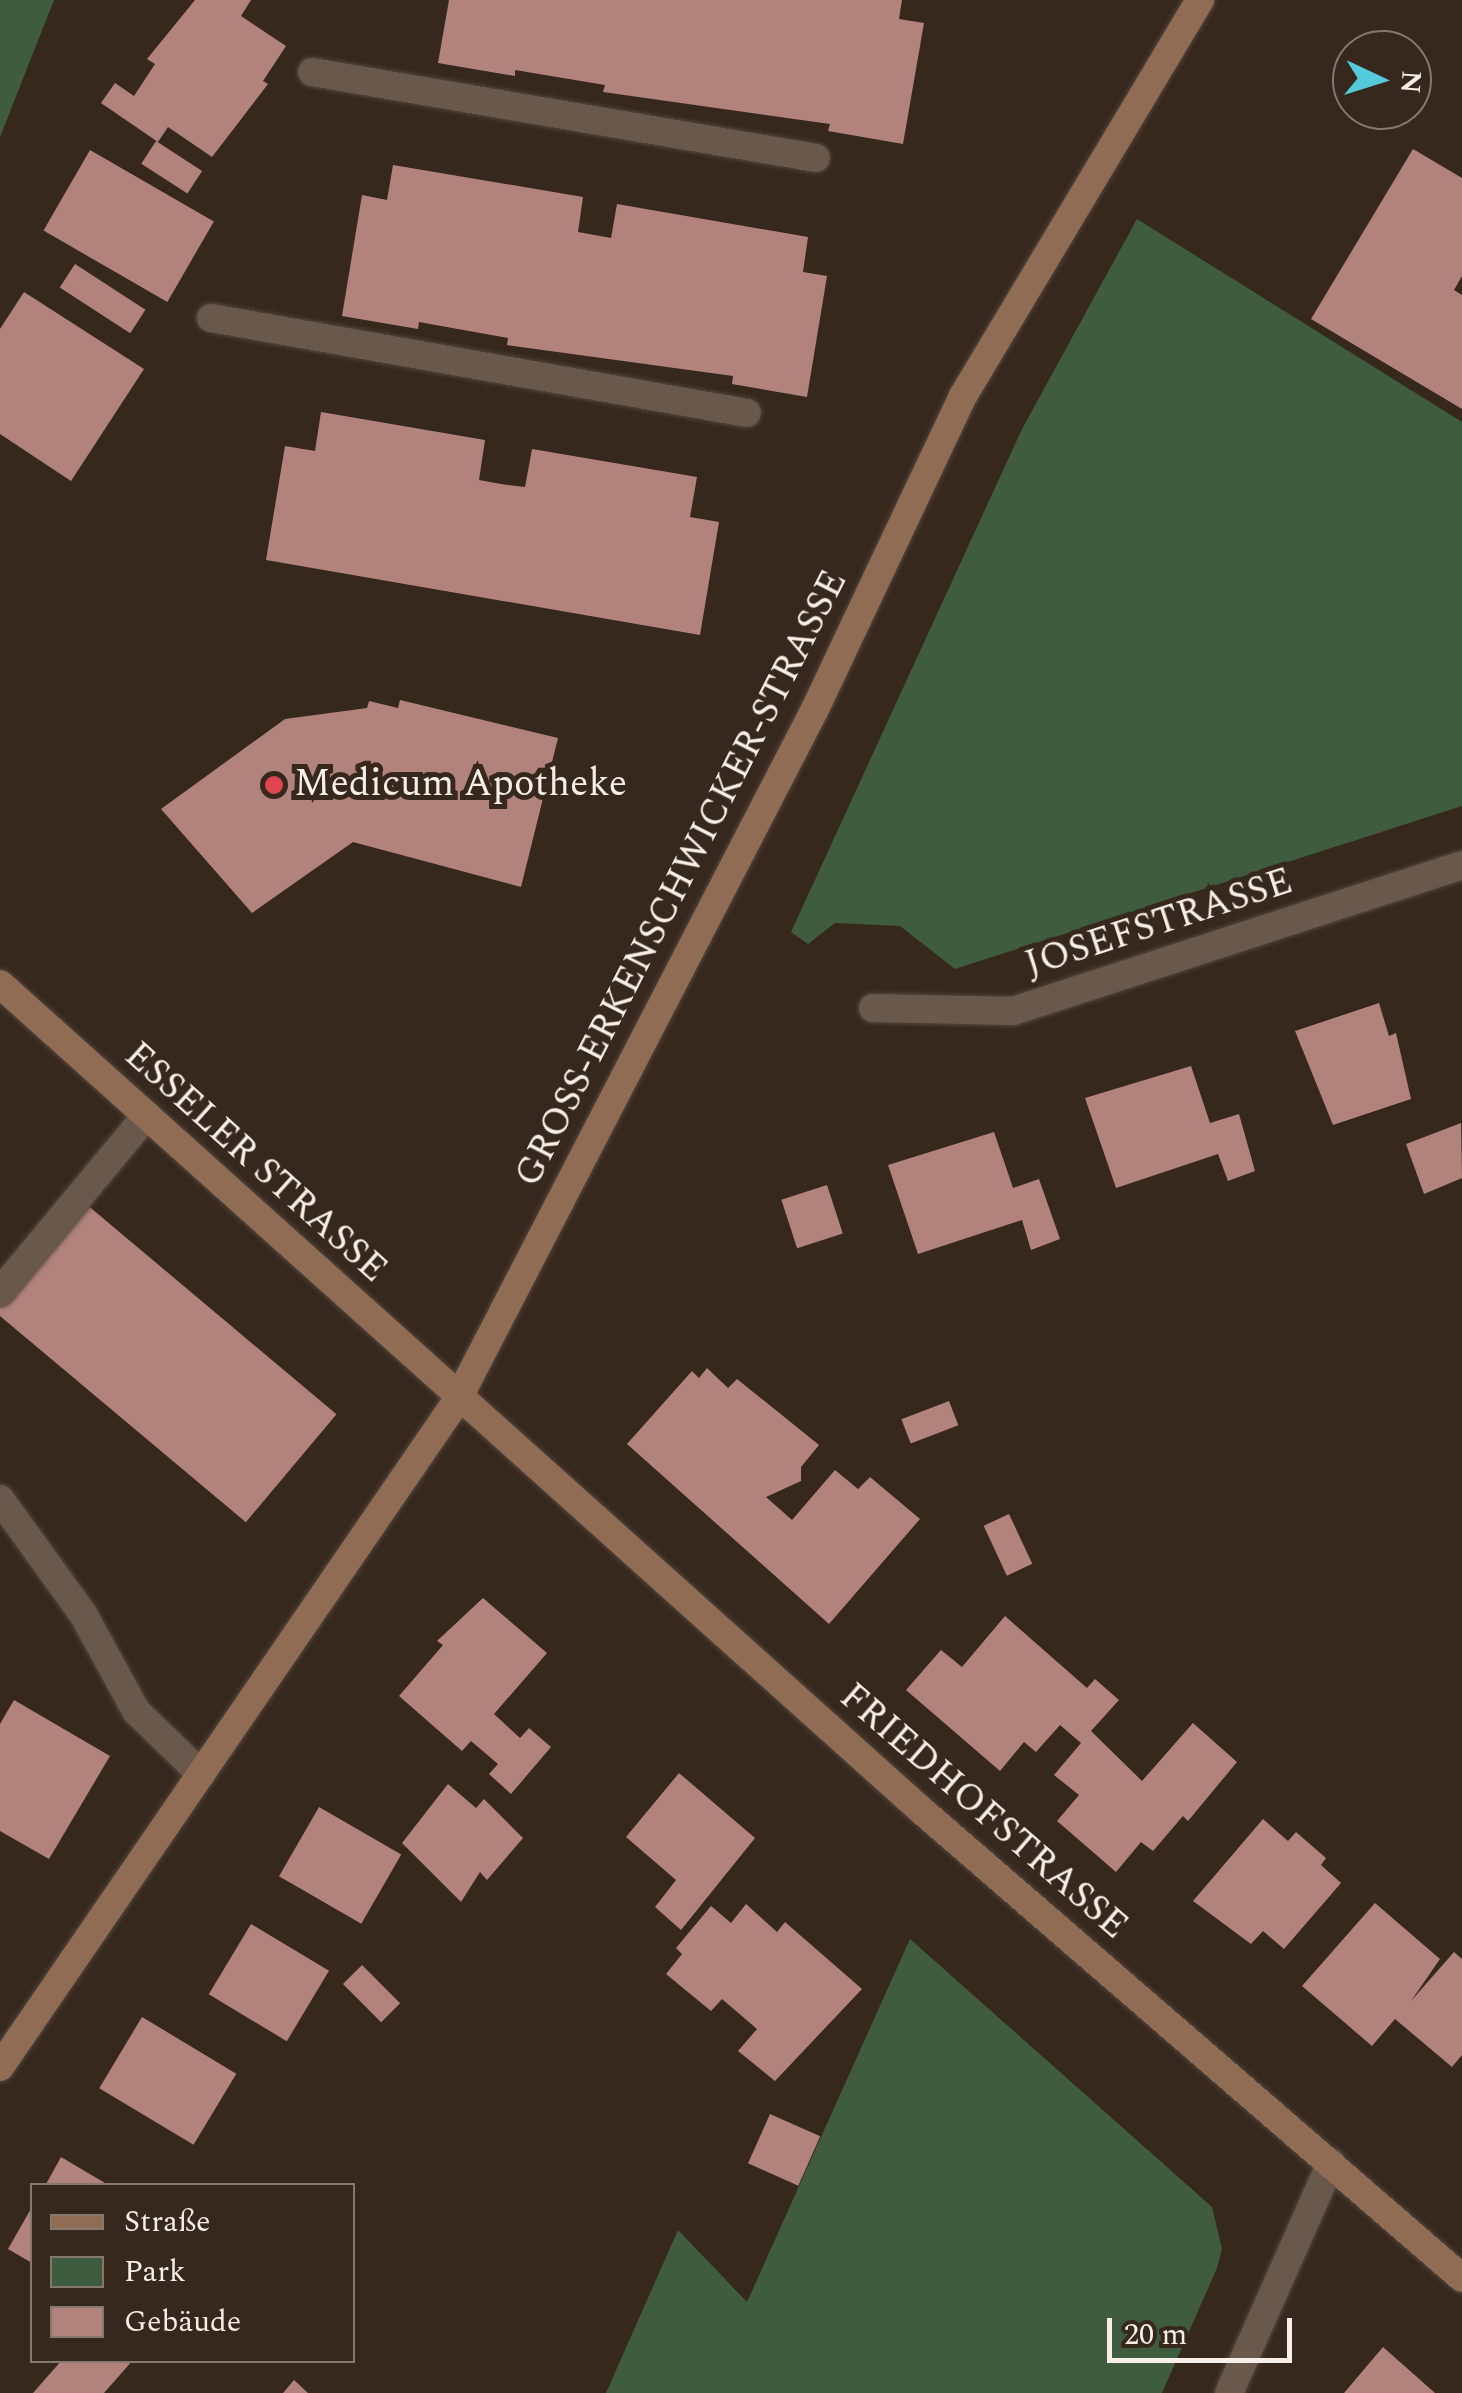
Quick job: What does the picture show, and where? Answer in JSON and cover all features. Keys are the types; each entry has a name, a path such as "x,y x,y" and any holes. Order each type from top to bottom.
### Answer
{"main road":[{"name":"GROSS-ERKENSCHWICKER-STRASSE","path":"0,2067 458,1398 814,709 963,396 1200,0"},
{"name":"ESSELER STRASSE","path":"0,984 458,1398"},
{"name":"FRIEDHOFSTRASSE","path":"458,1398 1462,2278"}],"street":[{"path":"312,72 816,158"},
{"path":"212,318 747,412"},
{"name":"JOSEFSTRASSE","path":"873,1008 1013,1010 1462,866"},
{"path":"0,1292 148,1115"},
{"path":"0,1498 83,1614 136,1711 201,1774"},
{"path":"1228,2393 1331,2163"}],"green space":[{"path":"0,0 54,0 0,137"},
{"path":"1137,219 1462,422 1462,806 955,969 900,926 835,923 808,944 791,932 1022,429"},
{"path":"910,1939 1212,2207 1222,2249 1217,2268 1162,2393 606,2393 678,2230 747,2302"}],"building":[{"path":"195,0 251,0 241,16 286,46 263,81 268,84 212,157 168,127 158,142 101,103 115,83 134,96 155,64 147,59"},
{"path":"449,0 902,0 899,19 924,23 903,144 828,131 830,124 603,92 605,85 515,70 515,76 438,63"},
{"path":"156,141 202,171 187,194 141,164"},
{"path":"1413,149 1462,178 1462,276 1454,290 1462,295 1462,409 1311,319"},
{"path":"90,150 214,222 167,302 44,231"},
{"path":"393,165 583,197 578,232 611,238 617,204 808,237 803,272 827,276 807,397 732,384 733,376 507,345 508,338 419,322 418,329 342,316 362,195 387,200"},
{"path":"75,264 145,310 130,333 60,287"},
{"path":"24,292 144,369 71,481 0,434 0,329"},
{"path":"321,412 485,440 479,480 501,484 525,487 532,449 697,477 690,517 719,522 700,635 266,560 285,446 315,451"},
{"path":"400,700 558,738 521,887 353,842 252,913 161,809 285,719 367,708 369,701 398,708"},
{"path":"1379,1003 1389,1036 1396,1033 1411,1099 1333,1125 1295,1031"},
{"path":"1191,1066 1210,1123 1239,1114 1255,1171 1228,1181 1218,1154 1116,1188 1085,1098"},
{"path":"1461,1123 1462,1178 1424,1194 1406,1144"},
{"path":"994,1132 1013,1188 1039,1179 1060,1239 1031,1250 1022,1220 918,1254 888,1165"},
{"path":"827,1185 843,1234 797,1248 781,1200"},
{"path":"86,1204 336,1414 246,1522 0,1316 0,1306"},
{"path":"707,1368 728,1388 737,1379 819,1445 801,1467 801,1481 766,1497 792,1520 835,1470 858,1489 870,1477 920,1519 829,1624 627,1444 692,1371 699,1378"},
{"path":"949,1401 958,1425 911,1444 901,1419"},
{"path":"1009,1514 1032,1564 1007,1576 984,1526"},
{"path":"483,1598 547,1653 494,1714 520,1738 529,1728 551,1747 511,1794 489,1774 498,1764 471,1741 462,1751 399,1696 443,1645 437,1641"},
{"path":"1005,1616 1087,1688 1095,1679 1119,1700 1091,1731 1142,1781 1193,1723 1237,1762 1188,1821 1183,1816 1153,1851 1141,1842 1116,1872 1057,1821 1079,1795 1054,1775 1081,1743 1060,1725 1036,1752 1024,1742 1000,1771 906,1690 941,1650 962,1667"},
{"path":"14,1700 110,1756 49,1859 0,1831 0,1724"},
{"path":"679,1773 755,1838 681,1930 655,1907 676,1880 626,1837"},
{"path":"448,1784 476,1808 484,1799 523,1838 487,1880 480,1872 461,1902 402,1843"},
{"path":"319,1807 401,1854 361,1924 279,1876"},
{"path":"1263,1819 1288,1841 1296,1832 1326,1858 1321,1865 1341,1883 1284,1949 1263,1931 1251,1944 1193,1901"},
{"path":"1375,1903 1440,1959 1411,2001 1454,1952 1462,1959 1462,2055 1452,2067 1395,2019 1372,2046 1302,1986"},
{"path":"746,1904 777,1932 785,1922 862,1989 775,2081 738,2051 757,2029 722,1999 711,2011 666,1974 682,1954 676,1948 711,1906 731,1923"},
{"path":"251,1924 329,1971 287,2041 209,1994"},
{"path":"362,1965 400,2003 381,2022 343,1984"},
{"path":"142,2017 236,2074 194,2145 99,2088"},
{"path":"770,2114 820,2136 798,2186 748,2163"},
{"path":"61,2157 105,2183 47,2183"},
{"path":"30,2210 30,2262 8,2249"},
{"path":"1383,2347 1435,2393 1344,2393"},
{"path":"59,2363 130,2363 104,2393 33,2393"},
{"path":"294,2380 308,2393 283,2393"}],"place":[{"name":"Medicum Apotheke","path":"274,785"}]}
